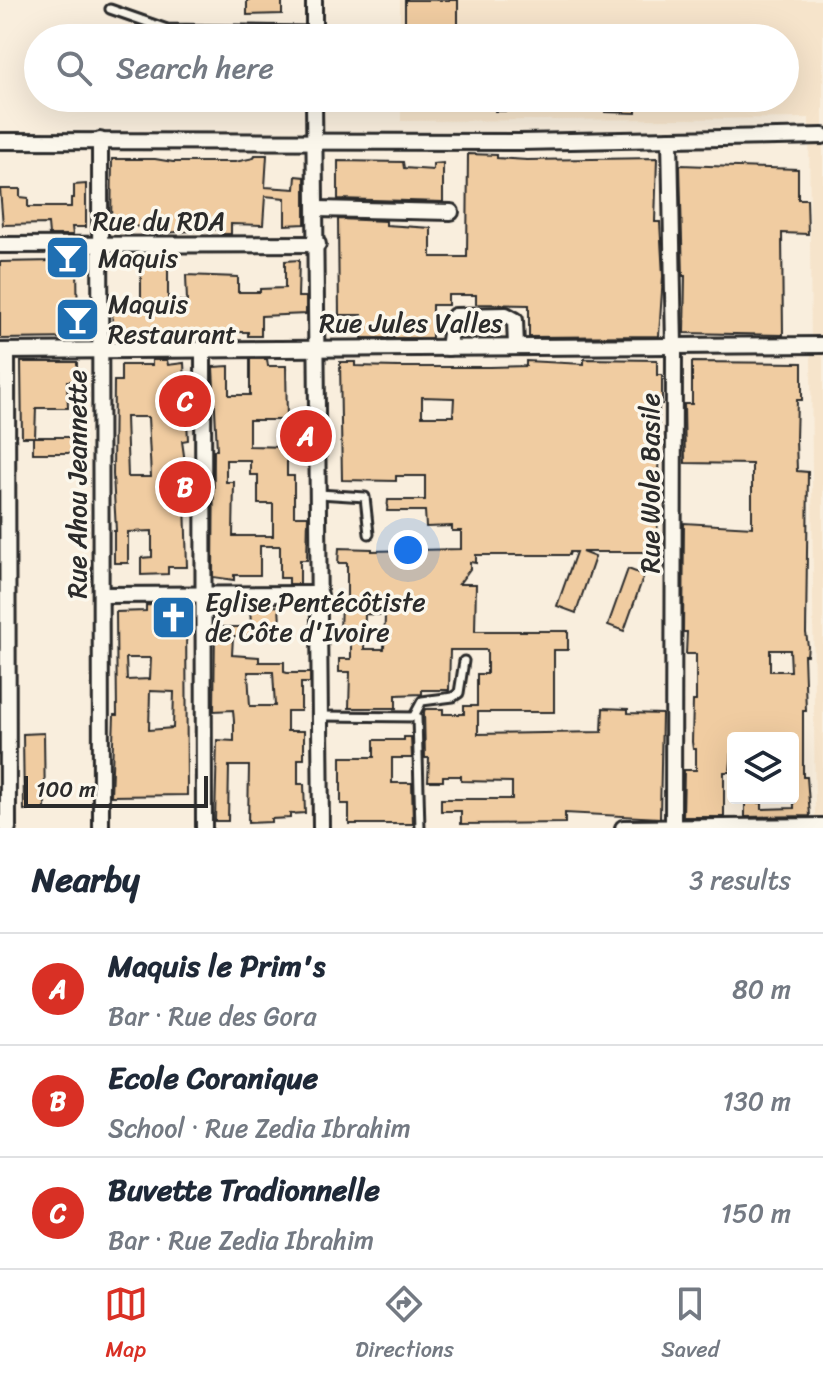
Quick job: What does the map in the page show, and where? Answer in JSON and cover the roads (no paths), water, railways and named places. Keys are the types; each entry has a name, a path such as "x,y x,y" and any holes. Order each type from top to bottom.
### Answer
{"street":[{"path":"314,0 314,24"},
{"path":"314,112 318,244 316,347 321,828"},
{"path":"0,141 315,143 823,136"},
{"name":"Rue Wole Basile","path":"670,139 674,346 673,828"},
{"name":"Rue Ahou Jeannette","path":"100,140 101,828"},
{"path":"317,209 451,212"},
{"name":"Rue du RDA","path":"0,245 318,244"},
{"path":"448,348 455,316 506,315 515,320 516,347"},
{"name":"Rue Jules Valles","path":"4,351 823,345"},
{"path":"203,350 204,828"},
{"path":"4,351 8,828"},
{"path":"101,595 320,594"},
{"path":"623,828 823,826"}],"lane":[{"path":"110,9 153,24"},
{"path":"319,494 365,497 369,534"},
{"path":"414,716 422,701 453,697 459,693 464,661"},
{"path":"320,716 414,716 419,721 420,828"}],"place":[{"name":"Maquis","path":"67,258"},
{"name":"Maquis Restaurant","path":"77,319"},
{"name":"Buvette Tradionnelle","path":"185,401"},
{"name":"Maquis le Prim's","path":"306,436"},
{"name":"Ecole Coranique","path":"185,487"},
{"name":"Eglise Pentécôtiste de Côte d'Ivoire","path":"174,617"}]}
